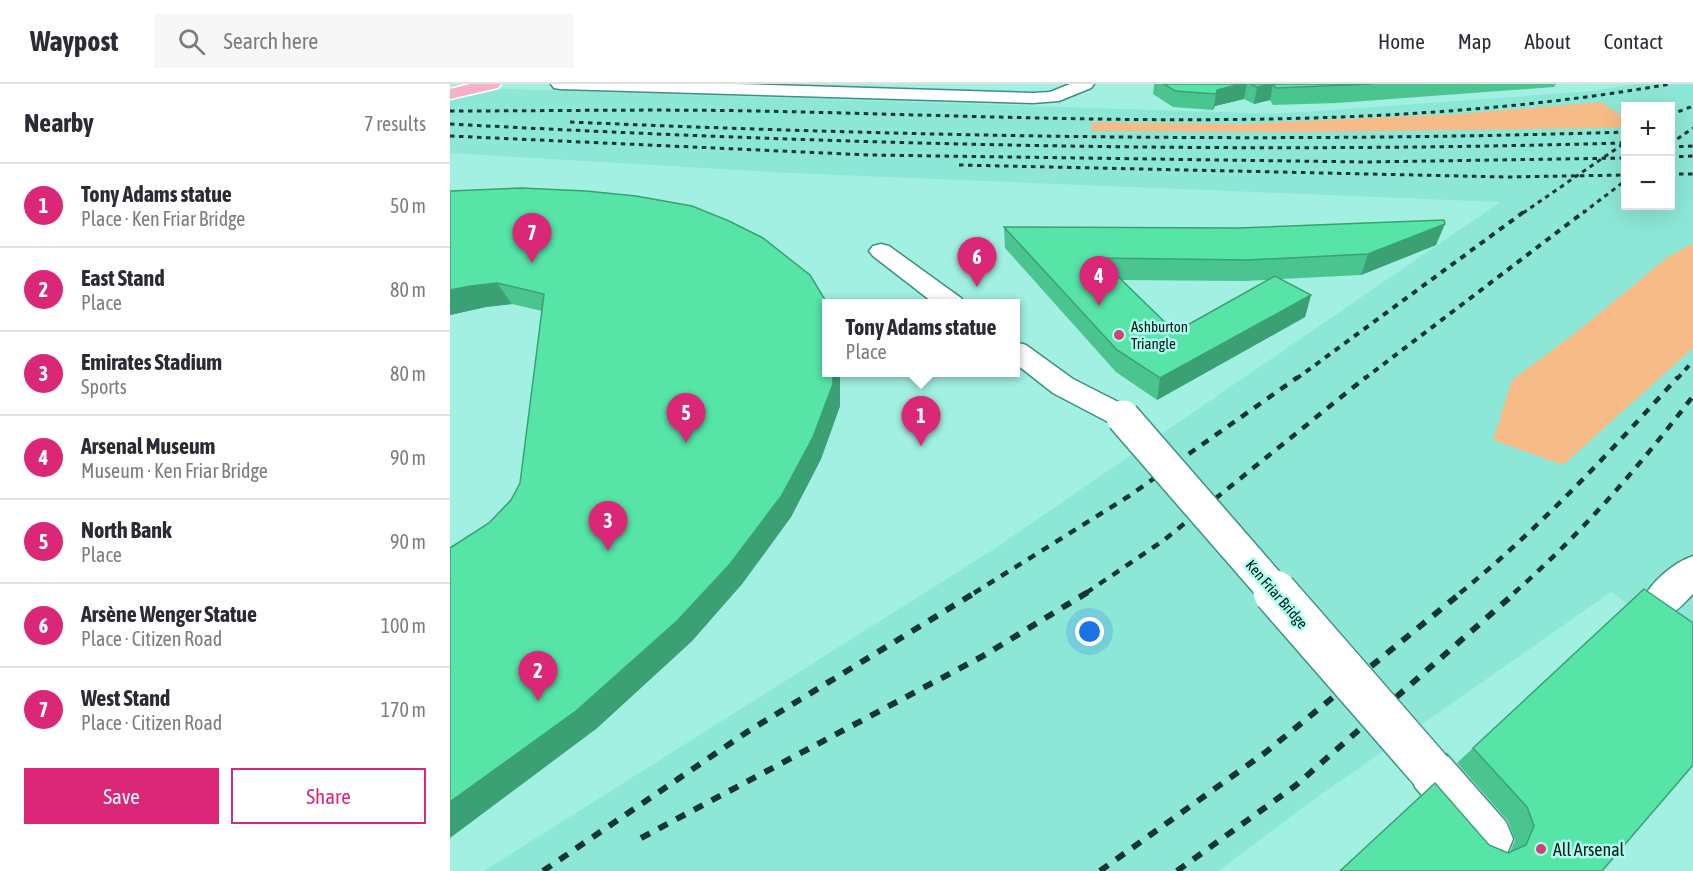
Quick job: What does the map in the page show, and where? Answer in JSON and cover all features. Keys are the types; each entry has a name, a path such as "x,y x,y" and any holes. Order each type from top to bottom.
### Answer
{"main road":[{"path":"450,94 492,84"}],"street":[{"path":"560,84 625,88 1033,98 1053,97 1085,84"},
{"path":"881,250 947,299"},
{"name":"Ken Friar Bridge","path":"1020,354 1070,390 1123,417 1489,839"},
{"path":"1661,601 1693,571"}],"shaded area":[{"path":"1635,84 1693,84 1693,650 1611,592 1309,803 1218,871 484,871 994,549 1500,202 789,173 450,153 450,87 1276,114 1594,91"},
{"path":"1601,102 1621,115 1621,128 1301,132 1091,131 1092,122 1238,124 1459,114"},
{"path":"1693,243 1693,348 1563,465 1493,440 1512,380 1574,334 1668,257"}],"building":[{"path":"1164,84 1240,84 1217,90 1216,94 1175,91"},
{"path":"1250,84 1271,84 1257,87"},
{"path":"1273,84 1371,84 1276,88"},
{"path":"521,188 636,196 692,206 763,238 810,275 825,299 822,299 822,377 833,377 833,384 813,437 782,495 730,564 677,621 576,711 450,802 450,548 489,523 511,500 520,483 544,294 497,283 450,290 450,191"},
{"path":"1444,220 1445,224 1368,254 1248,260 1099,258 1175,332 1275,276 1311,295 1160,378 1117,350 1004,227 1238,228"},
{"path":"1644,589 1693,623 1693,765 1602,871 1340,871 1435,783 1489,845 1508,853 1526,845 1534,826 1527,807 1473,748"}],"railway":[{"path":"450,111 719,110 1214,120 1443,111 1557,101 1670,84"},
{"path":"1675,113 1693,106"},
{"path":"570,122 1098,137 1362,137 1621,132"},
{"path":"450,124 743,137 1036,145 1329,148 1621,143"},
{"path":"1675,141 1693,128"},
{"path":"450,136 869,155 1364,162 1602,158"},
{"path":"1602,158 1621,145"},
{"path":"1675,147 1693,146"},
{"path":"1675,157 1693,156"},
{"path":"1577,176 1602,158"},
{"path":"1602,158 1621,158"},
{"path":"959,165 1506,177 1577,176"},
{"path":"1675,174 1693,174"},
{"path":"1577,176 1621,175"},
{"path":"1523,213 1577,176"},
{"path":"1583,213 1621,184"},
{"path":"1296,379 1525,211"},
{"path":"1364,379 1585,211"},
{"path":"1677,379 1693,361"},
{"path":"974,593 1129,496 1298,377"},
{"path":"1086,593 1164,540 1366,377"},
{"path":"1460,593 1546,516 1600,462 1678,377"},
{"path":"1514,593 1539,571 1608,499 1693,396"},
{"path":"543,871 747,732 976,592"},
{"path":"641,838 983,656 1088,592"},
{"path":"1100,871 1266,752 1462,592"},
{"path":"1177,871 1295,786 1516,592"}],"place":[{"name":"West Stand","path":"532,263"},
{"name":"Arsène Wenger Statue","path":"977,287"},
{"name":"Arsenal Museum","path":"1099,306"},
{"name":"Ashburton Triangle","path":"1119,335"},
{"name":"North Bank","path":"686,443"},
{"name":"Tony Adams statue","path":"921,446"},
{"name":"Emirates Stadium","path":"608,551"},
{"name":"East Stand","path":"538,701"},
{"name":"All Arsenal","path":"1541,849"}]}
